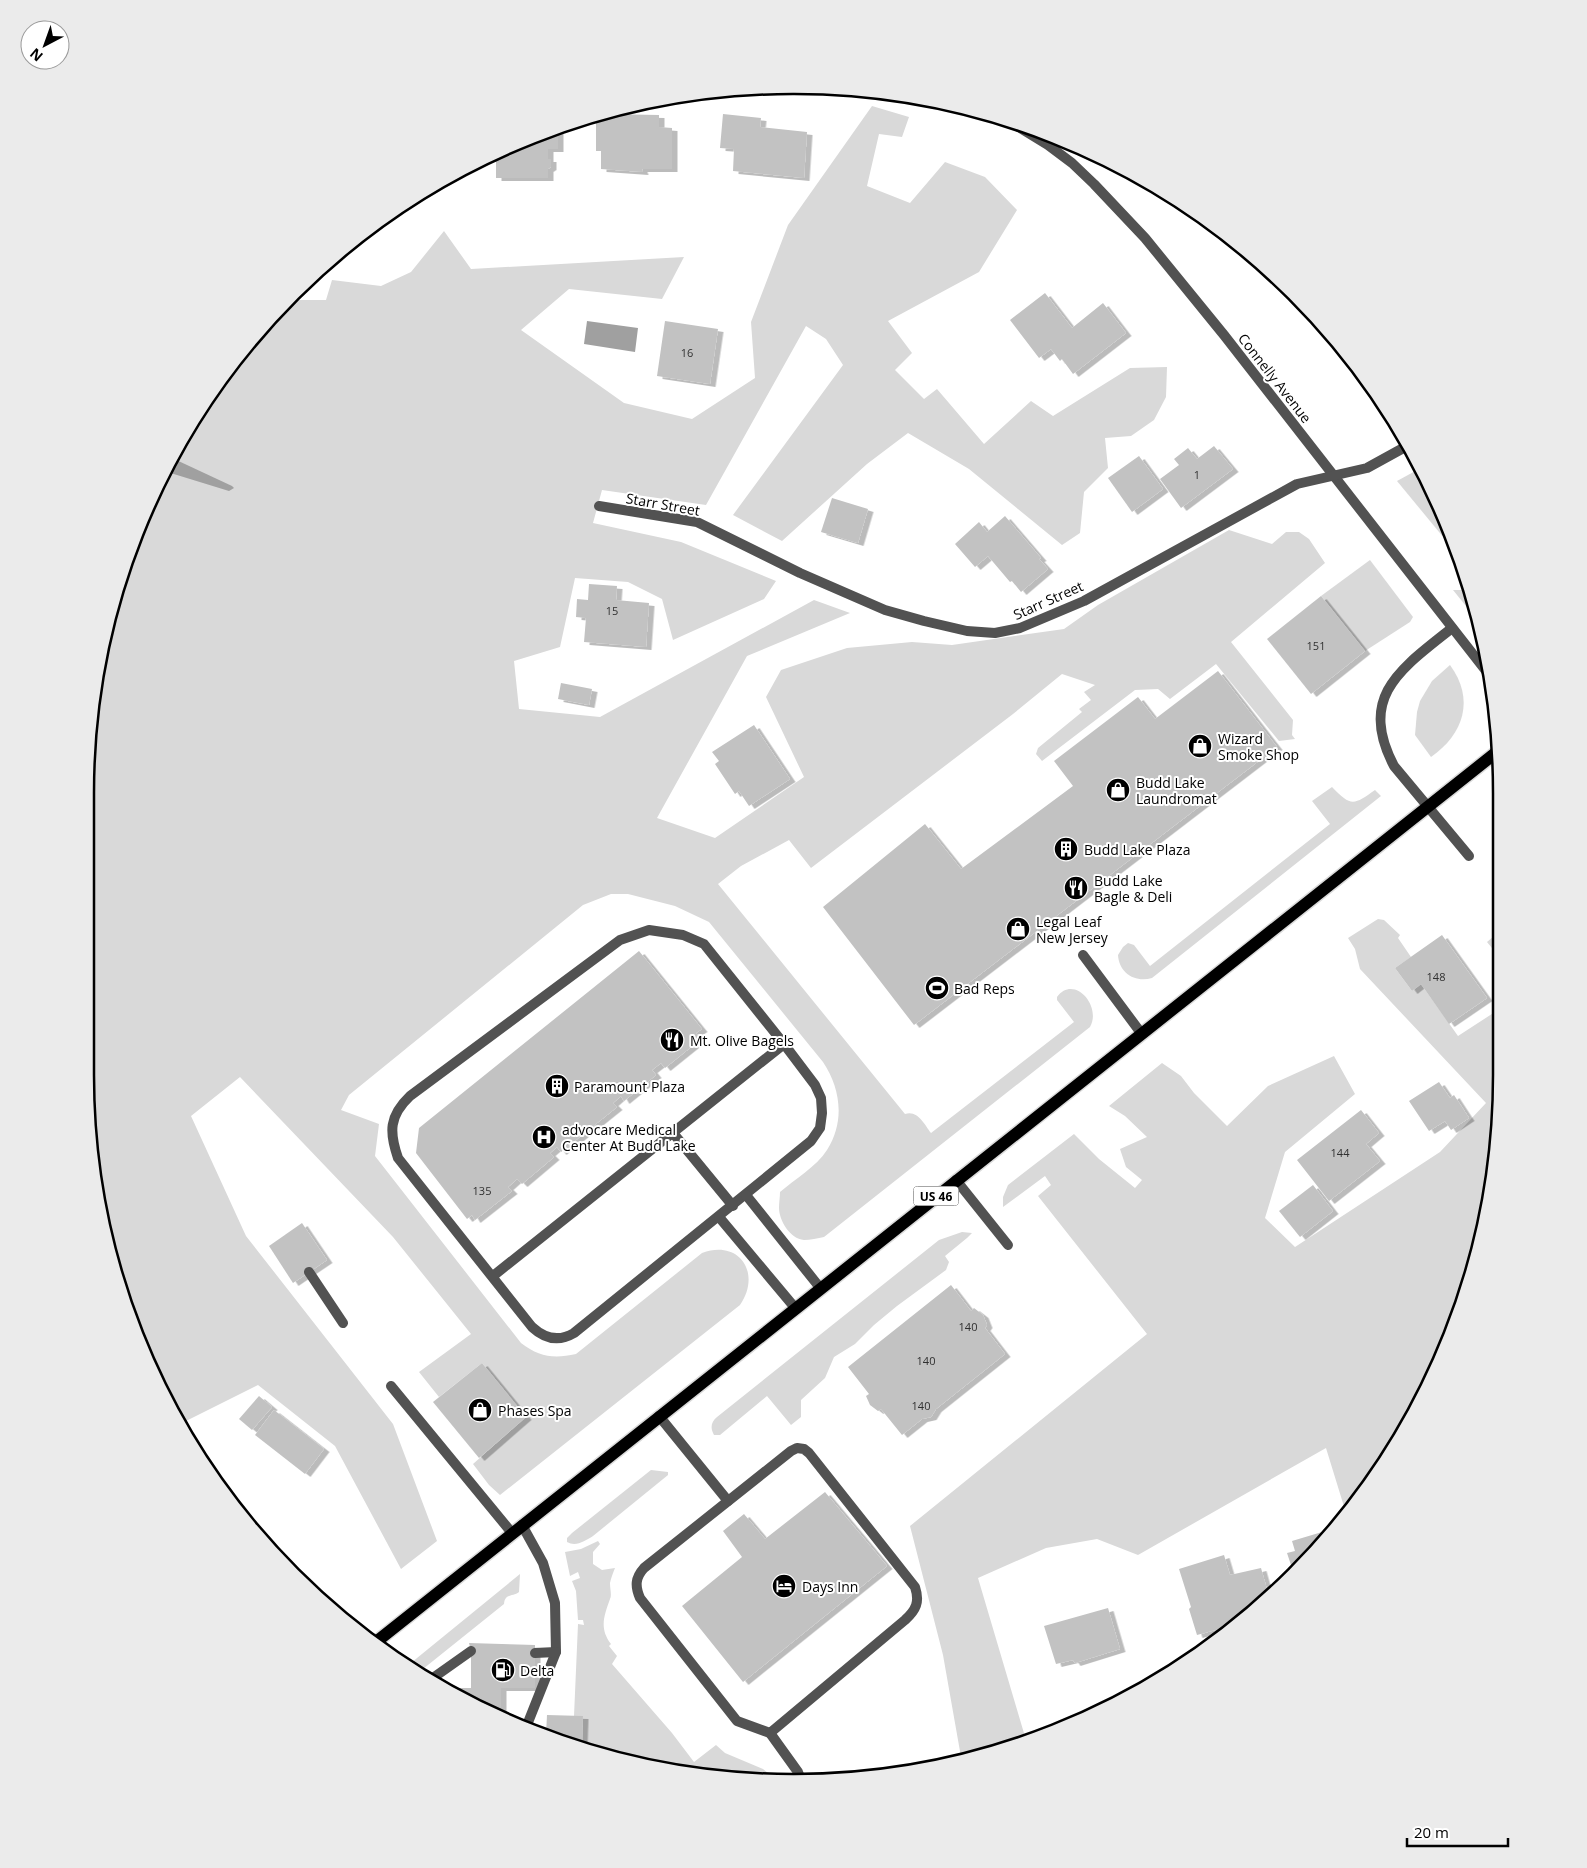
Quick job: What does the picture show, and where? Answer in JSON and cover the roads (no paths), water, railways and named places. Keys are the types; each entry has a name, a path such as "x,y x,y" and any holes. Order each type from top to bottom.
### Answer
{"main road":[{"name":"US 46","path":"380,1639 1492,756"}],"street":[{"name":"Connelly Avenue","path":"1036,138 1072,164 1094,184 1145,238 1481,665"},
{"name":"Starr Street","path":"599,506 697,522 800,573 885,610 967,631 995,633 1020,628 1084,601 1296,484 1367,468 1402,449"},
{"path":"1452,628 1414,660 1390,685 1383,699 1379,715 1380,731 1385,749 1394,766 1469,856"},
{"path":"649,930 683,935 704,944 784,1044 818,1092 822,1105 820,1128 811,1141 719,1218 574,1333 560,1339 538,1332 444,1218 398,1158 391,1140 394,1117 401,1105 410,1096 620,940 649,930"},
{"path":"1083,955 1142,1033"},
{"path":"493,1276 784,1044"},
{"path":"673,1133 732,1206"},
{"path":"956,1180 1008,1245"},
{"path":"746,1195 821,1289"},
{"path":"719,1218 796,1309"},
{"path":"309,1272 343,1322"},
{"path":"391,1386 512,1533"},
{"path":"659,1416 728,1501"},
{"path":"770,1733 911,1614 916,1607 918,1597 915,1587 819,1465 804,1449 797,1448 644,1568 638,1574 636,1582 640,1598 736,1721 770,1733 799,1774"},
{"path":"522,1525 543,1563 555,1603 556,1652 538,1689 528,1722"},
{"path":"436,1676 470,1651"},
{"path":"535,1653 556,1652"}],"place":[{"name":"Wizard Smoke Shop","path":"1200,746"},
{"name":"Budd Lake Laundromat","path":"1118,790"},
{"name":"Budd Lake Plaza","path":"1066,849"},
{"name":"Budd Lake Bagle & Deli","path":"1076,888"},
{"name":"Legal Leaf New Jersey","path":"1018,929"},
{"name":"Bad Reps","path":"937,988"},
{"name":"Mt. Olive Bagels","path":"672,1040"},
{"name":"Paramount Plaza","path":"557,1086"},
{"name":"advocare Medical Center At Budd Lake","path":"544,1137"},
{"name":"Phases Spa","path":"480,1410"},
{"name":"Days Inn","path":"784,1586"},
{"name":"Delta","path":"503,1670"}]}
